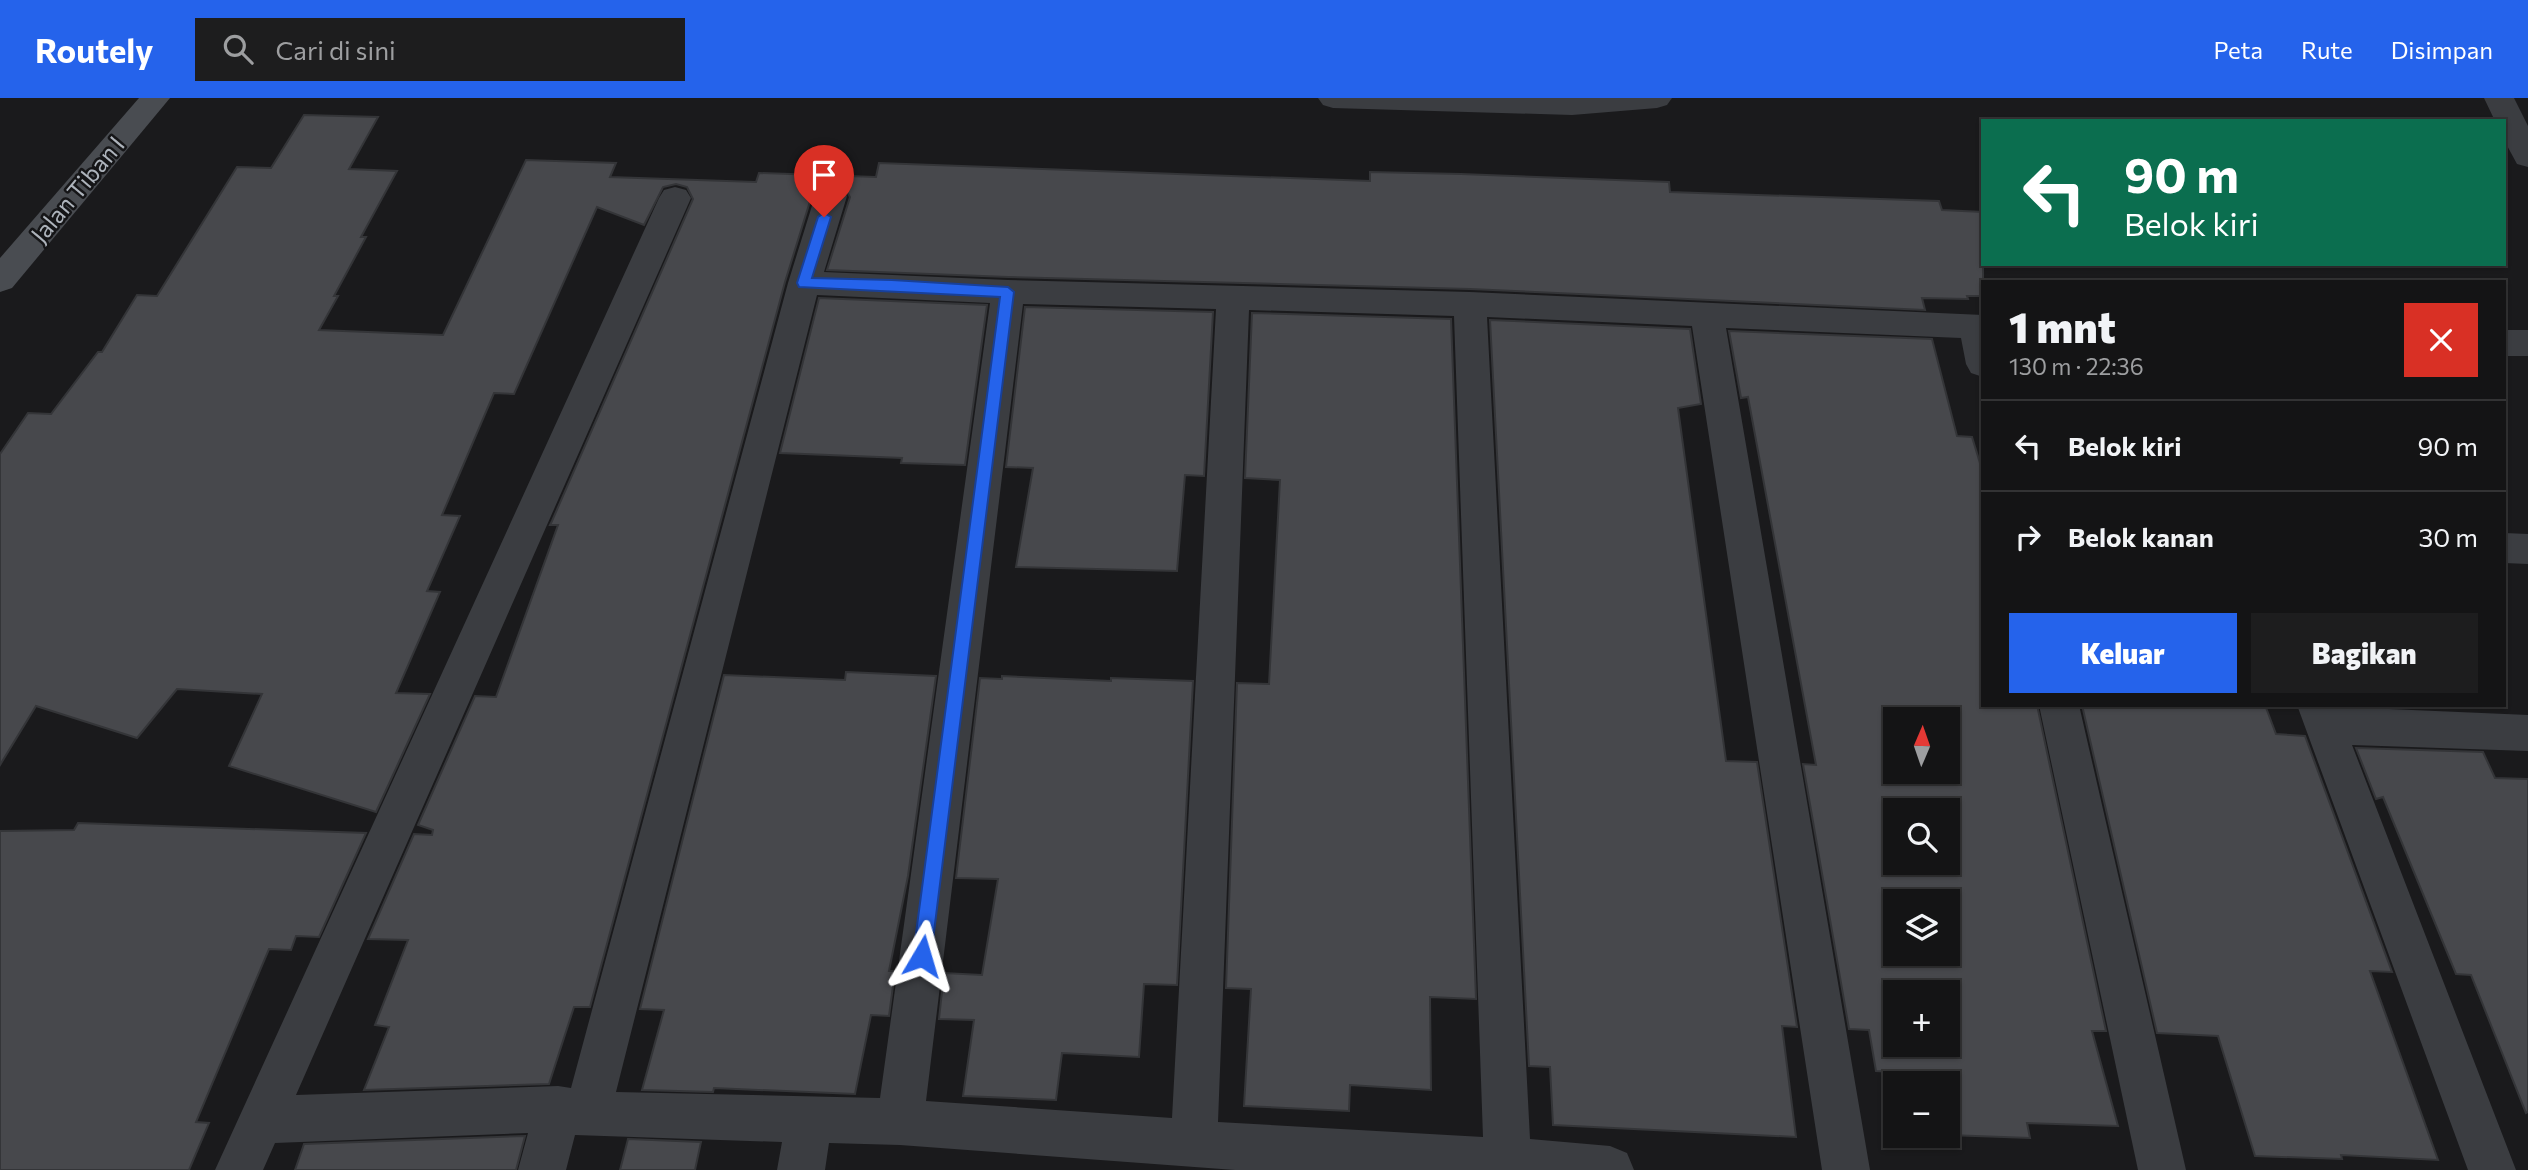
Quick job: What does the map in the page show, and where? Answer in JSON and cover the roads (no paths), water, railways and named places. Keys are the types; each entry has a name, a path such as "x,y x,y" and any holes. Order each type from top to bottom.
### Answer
{"street":[{"name":"Jalan Tiban I","path":"0,244 127,98"},
{"name":"Jalan Tiban I","path":"0,280 155,98"},
{"path":"1334,98 1572,105 1657,98"},
{"path":"2499,98 2528,158"},
{"path":"542,1170 573,1112 804,283 831,195"},
{"path":"239,1170 675,198"},
{"path":"804,283 1008,292 1470,304 1979,327 1981,346"},
{"path":"900,1122 1008,292"},
{"path":"1194,1142 1233,298"},
{"path":"1470,304 1530,1165"},
{"path":"1707,313 1846,1170"},
{"path":"2506,343 2528,344"},
{"path":"2506,548 2528,550"},
{"path":"2059,707 2162,1170"},
{"path":"2492,1170 2321,716 2528,733"},
{"path":"260,1120 573,1112 900,1122 1194,1142 1282,1160 1530,1165 1610,1170"},
{"path":"802,1170 809,1121"}]}
